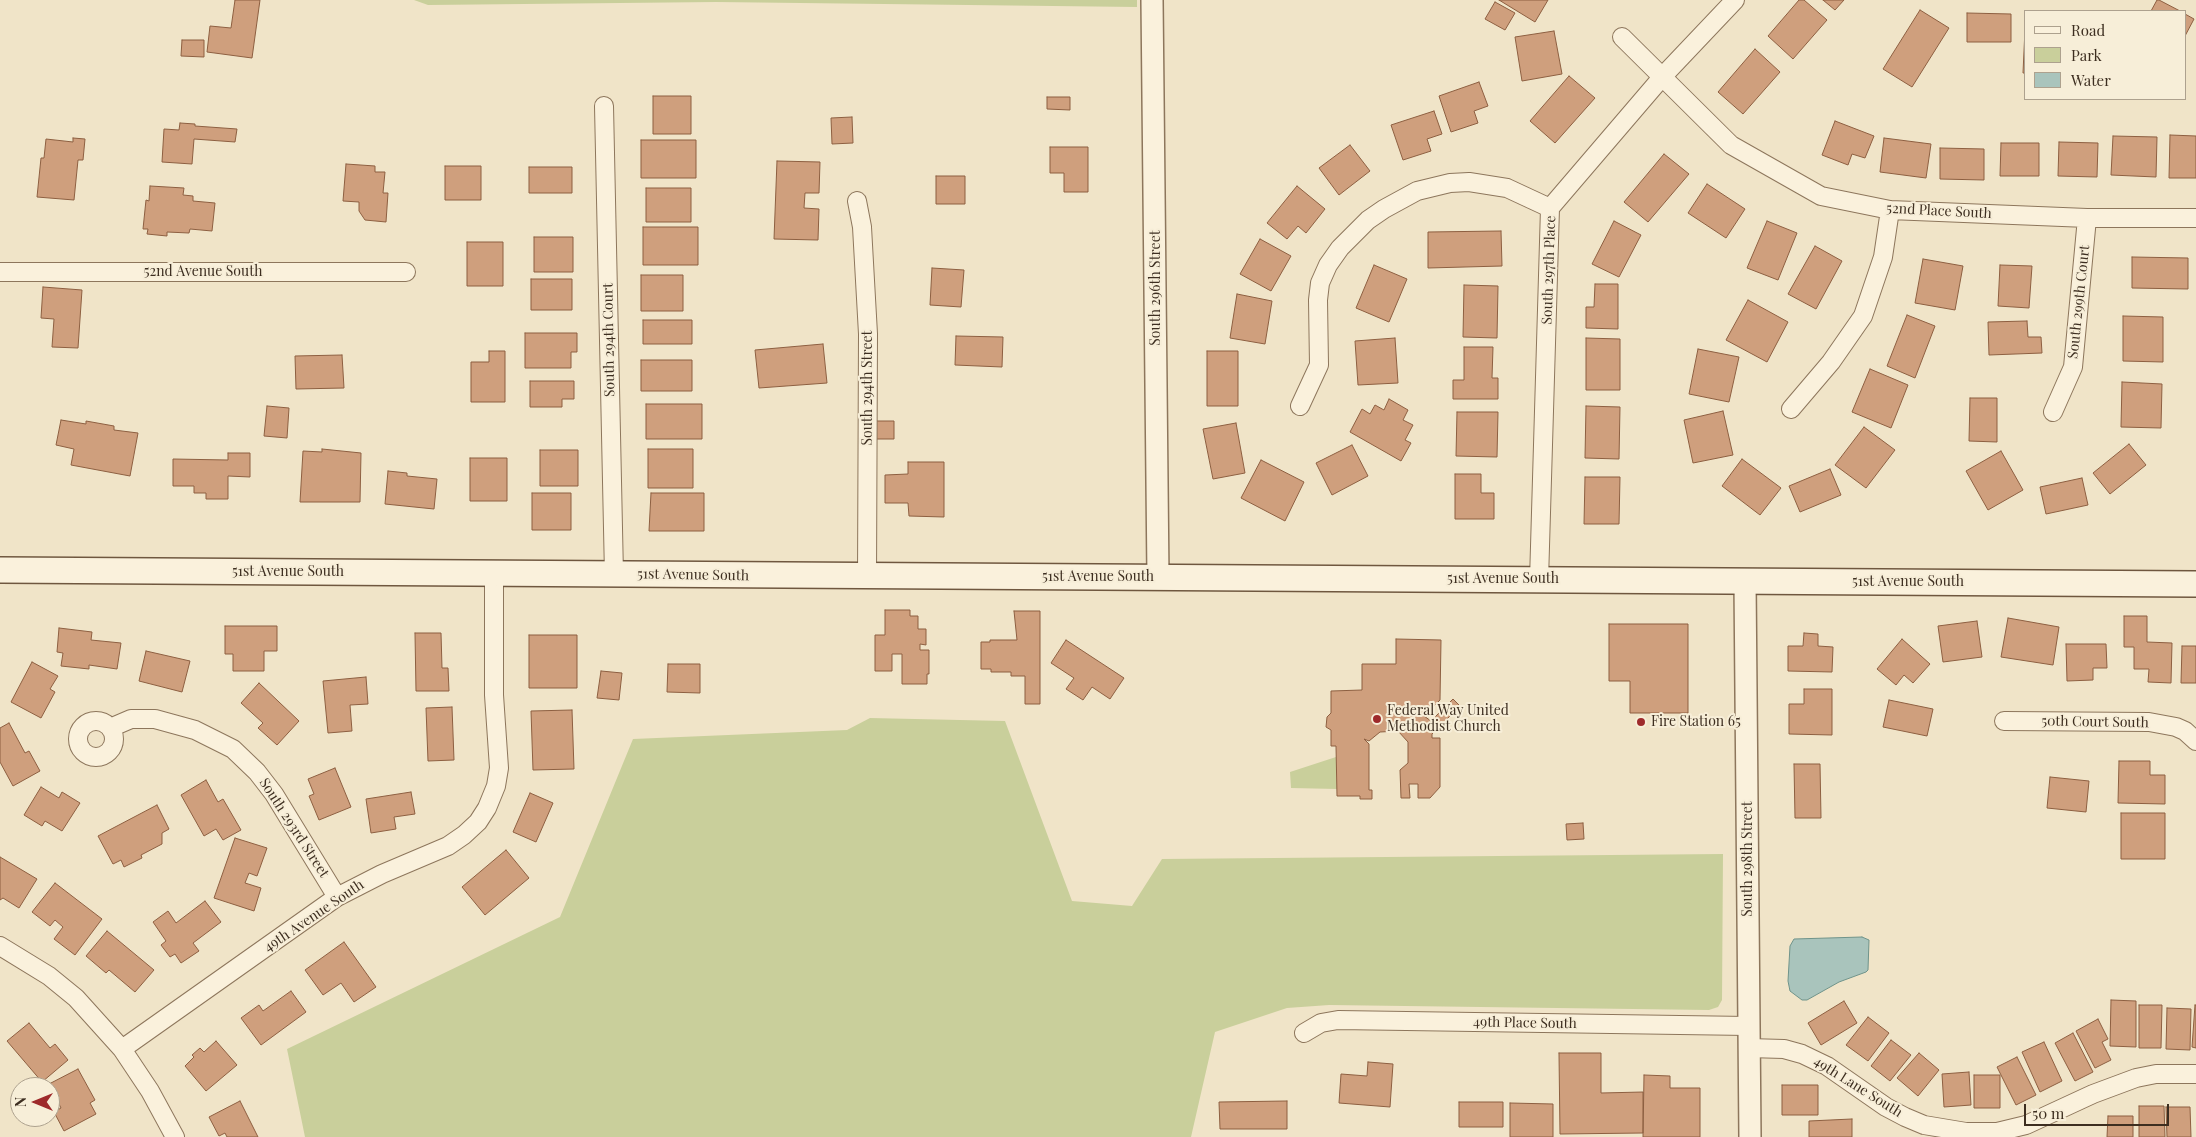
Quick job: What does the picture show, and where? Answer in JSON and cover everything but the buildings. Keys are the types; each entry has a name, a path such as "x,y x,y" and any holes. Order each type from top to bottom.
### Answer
{"main road":[{"name":"51st Avenue South","path":"0,570 2196,584"}],"street":[{"name":"South 296th Street","path":"1152,0 1158,577"},
{"name":"South 297th Place","path":"1539,580 1550,208 1663,76 1736,0"},
{"name":"52nd Place South","path":"1622,37 1731,145 1821,196 1890,210 2087,218 2196,218"},
{"name":"South 294th Court","path":"604,106 614,574"},
{"path":"1300,406 1319,365 1318,300 1320,283 1328,265 1340,248 1368,220 1417,191 1450,182 1490,184 1507,188 1550,208"},
{"name":"South 294th Street","path":"857,201 862,236 868,334 867,577"},
{"path":"1791,409 1831,362 1863,316 1883,257 1890,210"},
{"name":"South 299th Court","path":"2053,412 2073,367 2087,218"},
{"name":"52nd Avenue South","path":"0,272 406,272"},
{"name":"49th Avenue South","path":"122,1048 337,898 382,874 442,850 464,835 478,822 487,808 496,786 499,768 494,695 494,574"},
{"name":"South 298th Street","path":"1745,581 1750,1137"},
{"name":"South 293rd Street","path":"110,728 130,719 155,719 195,730 233,749 257,772 274,794 337,898"},
{"name":"50th Court South","path":"2004,721 2149,722 2170,725 2190,736"},
{"path":"0,946 48,976 76,998 122,1048 150,1091 175,1137"},
{"name":"49th Place South","path":"1304,1033 1321,1023 1338,1020 1748,1026"},
{"name":"49th Lane South","path":"1748,1048 1784,1049 1802,1054 1827,1066 1886,1107 1905,1117 1924,1125 1974,1133 1997,1132 2026,1125 2093,1094 2136,1078 2156,1074 2196,1074"}],"green space":[{"path":"414,0 1137,0 1137,7 716,2 428,5"},
{"path":"870,718 1005,721 1072,901 1132,906 1162,859 1723,854 1722,1000 1718,1007 1709,1010 1329,1005 1287,1008 1215,1032 1191,1137 305,1137 287,1049 560,917 633,739 847,730"},
{"path":"1336,757 1337,789 1291,788 1290,772"}],"water":[{"path":"1862,937 1869,940 1868,970 1866,972 1839,982 1807,1000 1802,1000 1790,991 1788,981 1790,946 1794,939"}],"place":[{"name":"Federal Way United Methodist Church","path":"1377,719"},
{"name":"Fire Station 65","path":"1641,722"}]}
